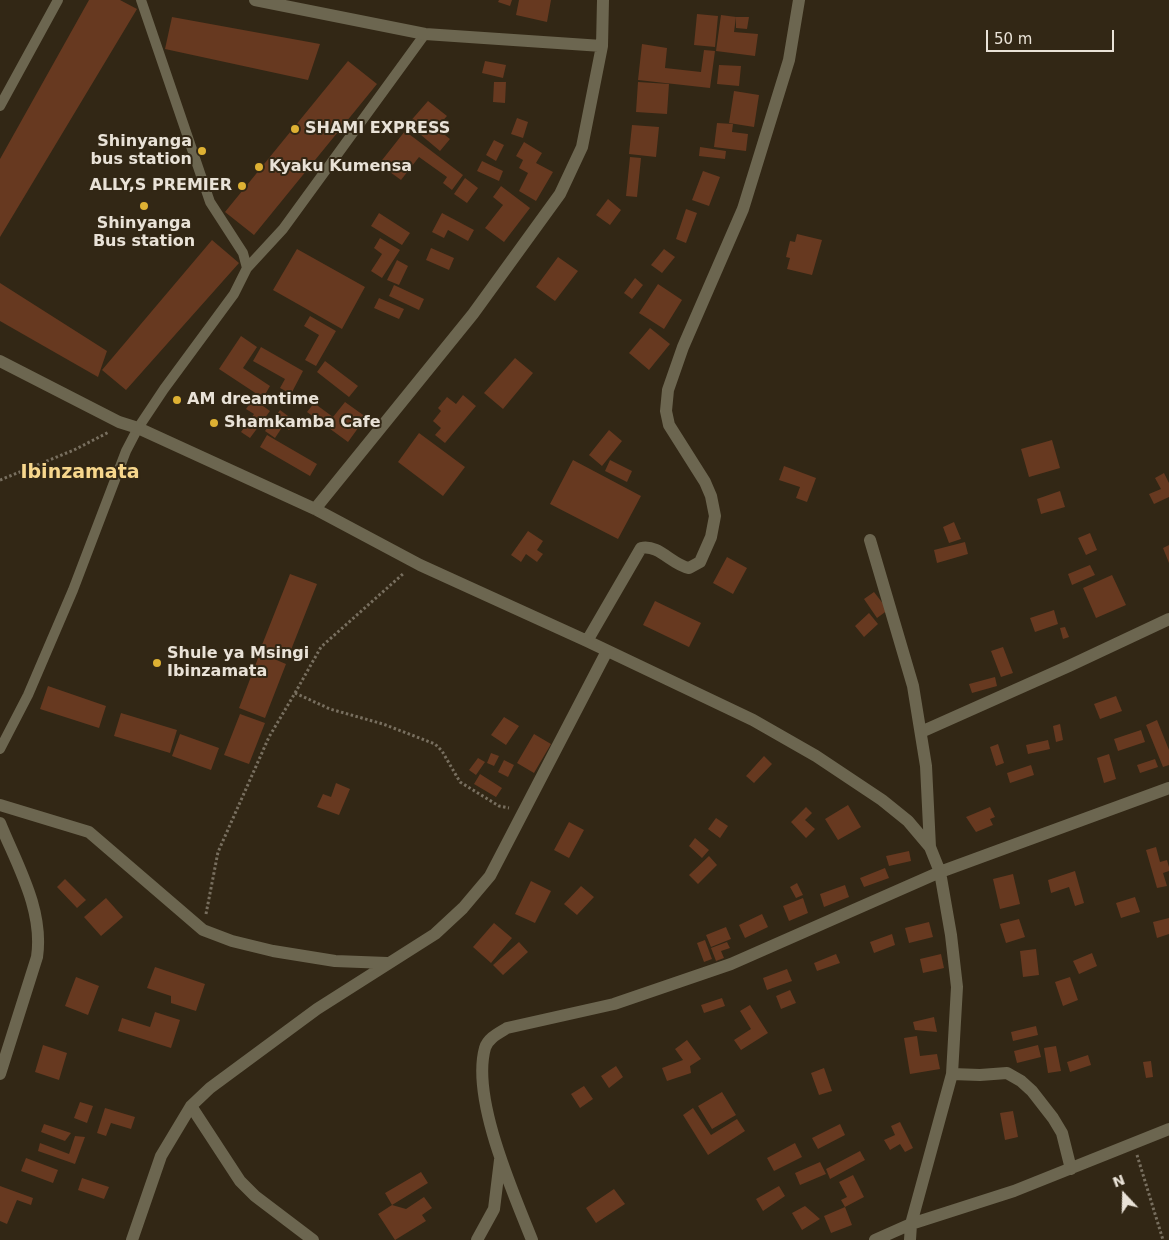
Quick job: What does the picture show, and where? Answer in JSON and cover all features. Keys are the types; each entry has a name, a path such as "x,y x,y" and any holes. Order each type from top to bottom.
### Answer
{"street":[{"path":"255,0 425,34 602,46"},
{"path":"315,509 472,314 521,250 560,194 582,147 602,46 603,0"},
{"path":"587,641 641,548 652,548 682,567 689,568 700,562 711,537 715,516 711,496 690,457 669,425 666,411 668,390 683,347 743,209 789,60 799,0"},
{"path":"0,360 124,424 138,428 315,509 420,565 587,641 753,720 816,756 882,800 908,821 930,846"},
{"path":"870,540 900,636 921,732 926,766 930,846 940,872 951,935 957,987 952,1074 911,1224 910,1240"},
{"path":"921,732 1169,619"},
{"path":"132,1240 161,1156 191,1106 210,1088 317,1009 435,934 463,908 490,876 525,812 607,651"},
{"path":"532,1240 500,1155 482,1093 485,1047 494,1036 507,1028 614,1004 723,967 940,872 1169,788"},
{"path":"0,805 89,832 203,930 232,941 272,951 335,961 387,963"},
{"path":"0,823 34,906 39,945 37,957 0,1074"},
{"path":"952,1074 980,1075 1007,1073 1021,1081 1032,1091 1054,1118 1062,1133 1070,1169"},
{"path":"191,1106 240,1181 255,1196 313,1240"},
{"path":"875,1240 911,1224 1014,1191 1169,1128"},
{"path":"477,1240 488,1221 497,1198 500,1155"}],"lane":[{"path":"0,106 58,0"},
{"path":"141,0 210,202 243,254 247,268"},
{"path":"0,749 40,668 73,590 126,451 138,428 234,294 247,268 283,229 425,34"}],"path":[{"path":"0,480 74,450 124,424"},
{"path":"203,930 218,852 269,737 321,647 402,574 420,565"},
{"path":"295,693 330,708 383,724 435,744 442,751 455,774 467,788 499,806 525,812"},
{"path":"1133,1143 1164,1240"}],"building":[{"path":"89,0 120,0 137,9 0,237 0,159"},
{"path":"499,0 512,0 510,6 498,2"},
{"path":"519,0 551,0 547,22 516,15"},
{"path":"697,14 718,16 715,47 694,45"},
{"path":"721,15 736,17 734,32 758,34 755,56 716,51"},
{"path":"172,17 320,44 308,80 165,49"},
{"path":"736,17 749,17 747,29 736,28"},
{"path":"642,44 667,48 665,68 701,72 704,50 715,51 710,88 638,80"},
{"path":"348,61 377,84 254,235 225,212"},
{"path":"485,61 506,65 503,78 482,73"},
{"path":"719,65 741,66 739,86 717,84"},
{"path":"494,82 506,82 505,103 493,102"},
{"path":"638,82 669,84 667,114 636,112"},
{"path":"734,91 759,95 754,127 729,123"},
{"path":"428,101 447,116 436,128 450,139 440,151 408,124"},
{"path":"517,118 528,122 523,138 511,134"},
{"path":"717,123 733,124 732,132 748,134 746,151 714,147"},
{"path":"632,125 659,127 656,157 629,154"},
{"path":"405,131 463,175 452,190 443,183 447,177 419,157 401,180 379,164"},
{"path":"494,140 504,145 496,161 486,155"},
{"path":"524,142 542,153 536,163 553,172 536,201 519,191 528,173 519,168 523,160 516,156"},
{"path":"700,147 726,151 725,159 699,156"},
{"path":"630,157 641,158 637,197 626,196"},
{"path":"482,161 503,171 499,181 477,171"},
{"path":"703,171 720,177 709,206 692,200"},
{"path":"465,178 478,188 467,203 454,194"},
{"path":"501,186 530,208 504,242 485,228 503,205 493,197"},
{"path":"608,199 621,210 610,225 596,215"},
{"path":"686,209 697,213 686,243 676,239"},
{"path":"379,213 410,233 402,245 371,226"},
{"path":"442,213 474,230 468,241 448,230 444,238 432,232"},
{"path":"797,234 822,240 812,275 787,269 790,258 786,257 790,241 795,242"},
{"path":"380,238 400,250 382,278 371,271 382,254 374,248"},
{"path":"212,240 239,263 126,390 102,370"},
{"path":"431,248 454,258 449,270 426,260"},
{"path":"297,249 365,287 342,329 273,290"},
{"path":"664,249 675,257 662,273 651,265"},
{"path":"558,257 578,271 555,301 536,287"},
{"path":"397,260 408,266 399,285 387,280"},
{"path":"635,278 643,285 632,299 624,293"},
{"path":"0,283 107,351 98,377 0,321"},
{"path":"658,284 682,300 664,329 639,313"},
{"path":"394,285 424,299 419,310 389,296"},
{"path":"379,298 404,309 399,319 374,308"},
{"path":"310,316 336,331 316,366 305,360 319,335 304,326"},
{"path":"650,328 670,344 649,370 629,353"},
{"path":"241,336 257,347 243,368 270,386 263,398 219,369"},
{"path":"261,347 303,371 291,394 280,388 285,379 253,361"},
{"path":"515,358 533,373 503,409 484,393"},
{"path":"325,361 358,386 349,397 317,372"},
{"path":"463,395 476,406 445,443 435,435 441,428 433,421 441,411 438,408 447,397 456,404"},
{"path":"253,399 270,411 250,438 241,432 254,414 246,409"},
{"path":"345,402 366,417 348,442 307,412 314,403 333,417"},
{"path":"280,410 296,422 289,430 283,426 275,438 265,431"},
{"path":"609,430 622,441 602,466 589,455"},
{"path":"419,433 465,467 443,496 398,462"},
{"path":"267,435 317,464 310,476 260,447"},
{"path":"1052,440 1060,468 1029,477 1021,449"},
{"path":"573,460 641,496 618,539 550,504"},
{"path":"610,460 632,471 627,482 605,471"},
{"path":"784,466 816,478 807,502 796,498 800,487 779,480"},
{"path":"1164,473 1169,483 1169,497 1154,504 1149,494 1161,489 1155,478"},
{"path":"1060,491 1065,507 1041,514 1037,499"},
{"path":"954,522 961,539 949,543 943,527"},
{"path":"528,531 543,541 537,550 543,554 537,562 526,554 521,562 511,555"},
{"path":"1090,533 1097,550 1086,555 1078,538"},
{"path":"965,542 968,554 937,563 934,550"},
{"path":"1169,545 1169,563 1163,548"},
{"path":"727,557 747,568 733,594 713,583"},
{"path":"1090,565 1095,575 1072,585 1068,574"},
{"path":"290,574 317,584 287,660 260,650"},
{"path":"1112,575 1126,605 1096,618 1083,588"},
{"path":"874,592 888,610 877,618 864,599"},
{"path":"655,601 701,623 689,647 643,625"},
{"path":"1054,610 1058,624 1035,632 1030,618"},
{"path":"869,613 878,624 864,637 855,626"},
{"path":"1065,627 1069,637 1063,639 1060,628"},
{"path":"1003,647 1013,673 1001,677 991,651"},
{"path":"260,653 286,664 265,718 239,708"},
{"path":"995,677 997,686 972,693 969,684"},
{"path":"48,686 106,706 99,728 40,709"},
{"path":"1116,696 1122,711 1100,719 1094,704"},
{"path":"121,713 177,730 170,753 114,736"},
{"path":"240,714 265,723 249,764 224,755"},
{"path":"504,717 519,726 506,745 491,735"},
{"path":"1157,720 1169,750 1169,765 1163,767 1146,725"},
{"path":"1060,724 1063,740 1056,742 1053,726"},
{"path":"1141,730 1145,742 1118,751 1114,739"},
{"path":"180,734 219,748 211,770 172,756"},
{"path":"534,734 551,744 534,773 517,763"},
{"path":"1048,740 1050,749 1028,754 1026,745"},
{"path":"998,744 1004,763 996,766 990,747"},
{"path":"491,753 499,756 494,766 487,763"},
{"path":"1109,754 1116,779 1104,783 1097,758"},
{"path":"764,756 772,764 754,783 746,776"},
{"path":"478,758 485,762 476,775 469,770"},
{"path":"1155,759 1158,767 1140,773 1137,765"},
{"path":"504,760 514,765 508,777 498,772"},
{"path":"1031,765 1034,775 1010,783 1007,773"},
{"path":"480,774 502,788 496,797 474,784"},
{"path":"336,783 350,789 339,815 317,807 323,794 331,797"},
{"path":"848,805 861,827 838,840 825,819"},
{"path":"806,807 812,813 805,820 815,829 806,838 791,822"},
{"path":"990,807 995,817 990,819 993,825 976,832 966,817"},
{"path":"716,818 728,826 720,838 708,829"},
{"path":"569,822 584,830 569,858 554,850"},
{"path":"695,838 709,850 702,858 689,846"},
{"path":"1156,847 1160,862 1167,860 1169,867 1169,871 1163,873 1167,886 1157,888 1146,850"},
{"path":"909,851 911,861 889,866 886,856"},
{"path":"709,856 717,865 698,884 689,875"},
{"path":"885,868 889,878 864,887 860,878"},
{"path":"1075,871 1084,903 1075,906 1069,887 1051,893 1048,880"},
{"path":"1013,874 1020,904 1000,909 993,879"},
{"path":"65,879 86,900 77,908 57,887"},
{"path":"531,881 551,891 535,923 515,914"},
{"path":"797,883 803,895 796,898 790,887"},
{"path":"845,885 849,897 824,907 820,894"},
{"path":"581,886 594,897 577,915 564,904"},
{"path":"1135,897 1140,912 1121,918 1116,903"},
{"path":"106,898 123,917 101,936 84,917"},
{"path":"803,898 808,913 789,921 783,906"},
{"path":"762,914 768,927 745,938 739,925"},
{"path":"1169,918 1169,934 1157,938 1153,922"},
{"path":"1019,919 1025,937 1006,943 1000,924"},
{"path":"929,922 933,937 909,943 905,928"},
{"path":"494,923 512,938 491,963 473,947"},
{"path":"726,927 731,939 711,947 706,935"},
{"path":"892,934 895,945 874,953 870,942"},
{"path":"705,940 712,959 704,962 697,943"},
{"path":"519,942 528,952 503,975 493,965"},
{"path":"727,942 730,948 721,951 724,958 716,961 711,948"},
{"path":"1036,949 1039,975 1023,977 1020,951"},
{"path":"1092,953 1097,966 1079,974 1073,961"},
{"path":"836,954 840,963 817,971 814,963"},
{"path":"941,954 944,968 923,973 920,959"},
{"path":"155,967 205,984 196,1011 171,1003 171,996 147,988"},
{"path":"787,969 792,981 767,990 763,978"},
{"path":"76,977 99,986 88,1015 65,1006"},
{"path":"1070,977 1078,1000 1063,1006 1055,982"},
{"path":"790,990 796,1003 781,1009 776,996"},
{"path":"722,998 725,1006 704,1013 701,1005"},
{"path":"750,1005 768,1033 741,1050 734,1040 751,1029 740,1011"},
{"path":"155,1012 180,1020 171,1048 118,1031 122,1018 150,1027"},
{"path":"934,1017 937,1032 915,1030 913,1022"},
{"path":"1036,1026 1038,1035 1013,1041 1011,1032"},
{"path":"917,1036 920,1056 937,1054 940,1069 910,1074 904,1038"},
{"path":"687,1040 701,1059 690,1066 691,1073 667,1081 662,1068 683,1060 675,1049"},
{"path":"43,1045 67,1053 59,1080 35,1072"},
{"path":"1038,1045 1041,1057 1017,1063 1014,1051"},
{"path":"1056,1046 1061,1071 1048,1073 1044,1048"},
{"path":"1088,1055 1091,1065 1070,1072 1067,1062"},
{"path":"1151,1061 1153,1077 1146,1078 1143,1062"},
{"path":"616,1066 623,1077 609,1088 601,1076"},
{"path":"824,1068 832,1091 819,1095 811,1073"},
{"path":"584,1086 593,1099 580,1108 571,1094"},
{"path":"722,1092 736,1115 712,1129 698,1106"},
{"path":"80,1102 93,1106 87,1123 74,1118"},
{"path":"105,1108 135,1117 131,1129 111,1123 106,1136 97,1133"},
{"path":"693,1108 711,1135 737,1119 745,1131 708,1155 683,1115"},
{"path":"1013,1111 1018,1137 1005,1140 1000,1113"},
{"path":"900,1122 913,1148 905,1152 900,1144 890,1150 884,1140 895,1135 891,1126"},
{"path":"44,1124 71,1133 65,1141 41,1132"},
{"path":"840,1124 845,1135 818,1149 812,1138"},
{"path":"75,1136 85,1137 75,1164 38,1151 40,1143 69,1154"},
{"path":"795,1143 802,1157 774,1171 767,1158"},
{"path":"860,1151 865,1160 830,1179 826,1169"},
{"path":"26,1158 58,1170 53,1183 21,1171"},
{"path":"820,1162 826,1174 800,1185 795,1173"},
{"path":"421,1172 428,1183 392,1205 385,1193"},
{"path":"853,1175 864,1197 845,1207 841,1200 847,1197 839,1182"},
{"path":"82,1178 109,1187 104,1199 78,1190"},
{"path":"0,1186 33,1198 31,1205 17,1200 7,1224 0,1221"},
{"path":"779,1186 785,1196 763,1211 756,1199"},
{"path":"614,1189 625,1204 596,1223 586,1208"},
{"path":"424,1197 432,1208 422,1215 426,1221 395,1240 378,1214 392,1205 406,1209"},
{"path":"805,1206 820,1219 802,1230 792,1213"},
{"path":"845,1207 852,1225 831,1233 824,1216"}],"place":[{"name":"SHAMI EXPRESS","path":"295,129"},
{"name":"Shinyanga bus station","path":"202,151"},
{"name":"Kyaku Kumensa","path":"259,167"},
{"name":"ALLY,S PREMIER","path":"242,186"},
{"name":"Shinyanga Bus station","path":"144,206"},
{"name":"AM dreamtime","path":"177,400"},
{"name":"Shamkamba Cafe","path":"214,423"},
{"name":"Shule ya Msingi Ibinzamata","path":"157,663"}],"district":[{"name":"Ibinzamata","path":"80,473"}]}
